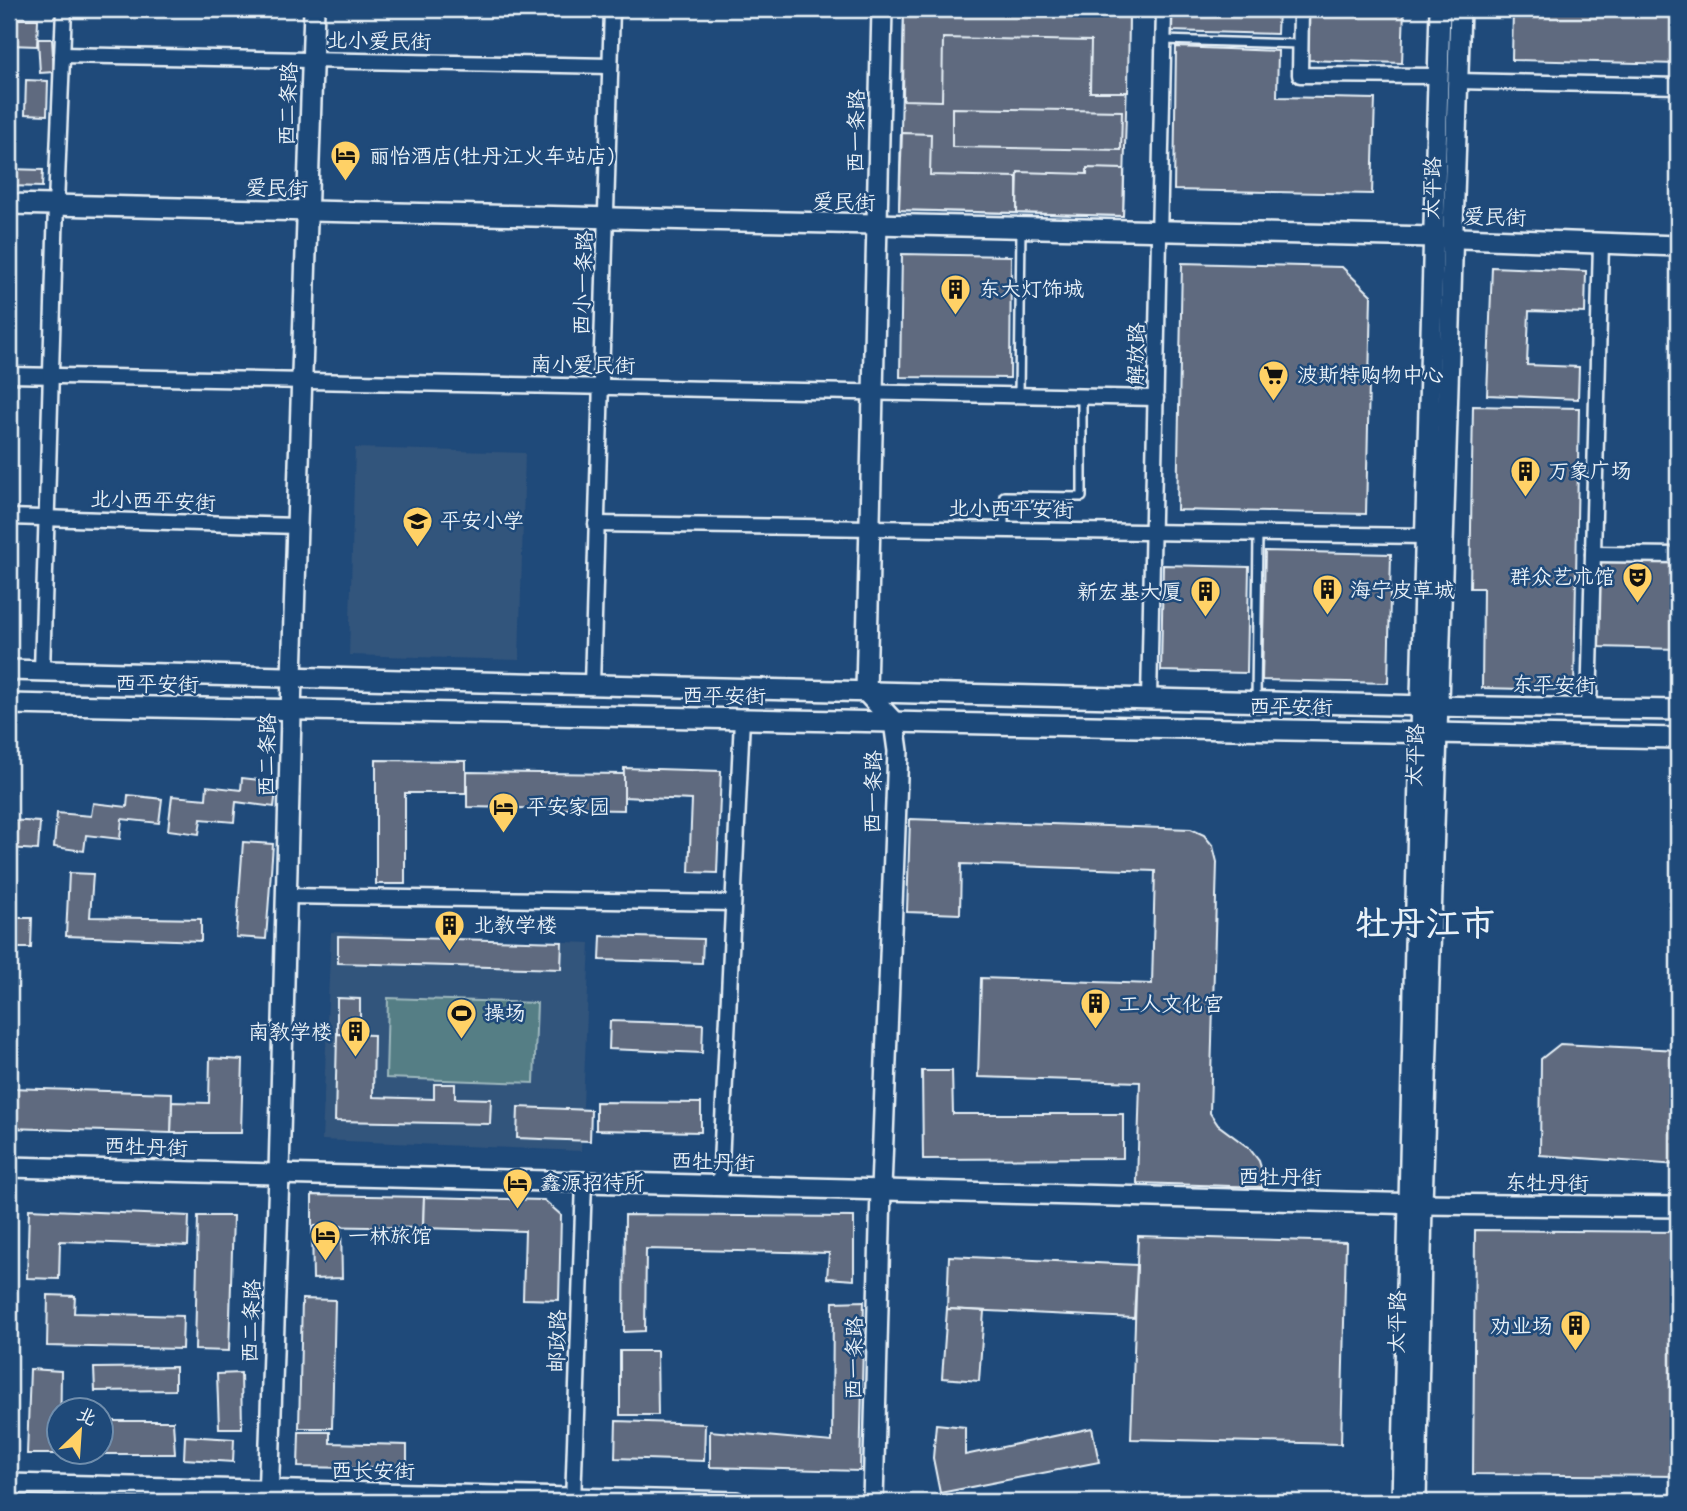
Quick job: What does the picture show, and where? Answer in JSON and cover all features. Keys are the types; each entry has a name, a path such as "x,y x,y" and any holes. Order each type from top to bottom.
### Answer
{"main road":[{"name":"西二条路","path":"268,1497 314,9"},
{"name":"西一条路","path":"873,1502 881,1189 898,751 894,722 866,692 882,9"},
{"name":"太平路","path":"1402,1502 1416,1204 1444,238 1438,76 1440,9"},
{"name":"太平路","path":"1430,706 1425,536 1444,238 1458,81 1460,9"},
{"name":"爱民街","path":"9,204 1444,238 1678,246"},
{"name":"西平安街","path":"9,670 1430,706"},
{"name":"西平安街","path":"9,704 1429,733"},
{"name":"东平安街","path":"1430,706 1678,710"},
{"path":"1429,733 1678,738"},
{"name":"西牡丹街","path":"9,1168 1416,1204"},
{"name":"太平路","path":"1416,1204 1416,1502"},
{"name":"东牡丹街","path":"1416,1204 1678,1207"},
{"name":"西长安街","path":"9,1484 268,1497 736,1502"}],"street":[{"path":"42,671 64,9"},
{"name":"西小一条路","path":"592,685 612,9"},
{"name":"解放路","path":"1149,699 1164,9"},
{"path":"1301,9 1300,75 1438,76"},
{"name":"北小爱民街","path":"62,55 610,66"},
{"path":"1458,81 1678,86"},
{"path":"1589,709 1601,243"},
{"name":"南小爱民街","path":"9,375 1156,398"},
{"name":"北小西平安街","path":"9,517 297,526"},
{"name":"北小西平安街","path":"596,524 1425,536"},
{"path":"1593,554 1678,555"},
{"path":"720,1185 742,719"},
{"path":"286,896 733,903"},
{"name":"邮政路","path":"573,1500 584,1182"}],"lane":[{"path":"1163,40 1301,44"},
{"path":"1019,395 1021,228"},
{"path":"1004,530 1004,496 1082,497 1082,396"},
{"path":"1256,702 1258,534"}],"shaded area":[{"path":"355,448 525,453 519,660 349,655"},
{"path":"331,932 590,943 581,1151 322,1140"}],"green space":[{"name":"操场","path":"388,998 537,1003 534,1083 386,1078"}],"building":[{"path":"904,9 1129,9 1123,216 899,210"},
{"path":"904,9 1129,9 1128,92 1090,92 1091,41 943,38 942,101 903,100"},
{"path":"1170,9 1278,9 1277,34 1169,31"},
{"path":"1308,9 1404,9 1402,63 1306,60"},
{"path":"1513,9 1678,9 1678,64 1512,60"},
{"path":"9,19 38,19 37,46 9,45"},
{"path":"38,39 52,39 54,72 40,73"},
{"path":"1176,47 1278,51 1277,97 1375,99 1372,194 1174,190"},
{"path":"26,80 48,81 47,115 25,114"},
{"path":"952,108 1122,111 1121,150 952,147"},
{"path":"902,133 931,134 930,175 1017,177 1017,213 899,210"},
{"path":"1087,168 1124,169 1123,216 1017,213 1018,172 1087,174"},
{"path":"9,169 43,170 42,187 9,186"},
{"name":"东大灯饰城","path":"902,254 1011,256 1010,378 900,377"},
{"name":"波斯特购物中心","path":"1182,263 1342,267 1371,295 1366,514 1177,510"},
{"path":"1492,267 1586,271 1585,313 1529,311 1527,365 1579,367 1578,399 1487,395"},
{"name":"万象广场","path":"1473,406 1579,408 1574,690 1482,688 1483,588 1470,588"},
{"name":"海宁皮草城","path":"1265,551 1391,554 1388,683 1262,680"},
{"name":"群众艺术馆","path":"1599,560 1678,562 1678,649 1597,647"},
{"name":"新宏基大厦","path":"1163,565 1249,567 1247,673 1161,671"},
{"path":"376,760 466,761 466,793 405,793 405,884 376,884"},
{"path":"624,768 721,771 717,873 689,872 692,800 623,797"},
{"path":"467,772 624,774 624,810 467,807"},
{"path":"242,778 277,782 274,807 236,802 234,822 201,819 199,834 168,830 172,796 206,799 207,786 241,790"},
{"path":"128,795 162,799 159,823 122,819 120,839 86,835 84,851 54,847 57,813 91,816 93,803 127,807"},
{"name":"工人文化宫","path":"910,819 1191,829 1204,835 1213,846 1217,862 1210,1113 1218,1125 1249,1148 1259,1161 1263,1174 1262,1187 1137,1183 1140,1082 978,1077 981,978 1152,984 1155,871 961,864 960,914 907,912"},
{"path":"9,820 40,822 38,850 9,848"},
{"path":"243,842 273,844 266,939 236,937"},
{"path":"69,873 93,874 90,917 201,919 201,941 66,936"},
{"path":"9,918 32,918 31,948 9,948"},
{"name":"北教学楼","path":"338,936 562,942 561,969 338,963"},
{"path":"601,936 703,939 702,963 600,960"},
{"path":"337,998 360,999 360,1034 337,1034"},
{"path":"610,1021 703,1024 702,1053 609,1049"},
{"name":"南教学楼","path":"337,1034 374,1035 373,1097 434,1099 434,1084 455,1084 455,1098 491,1099 490,1124 335,1121"},
{"path":"1560,1044 1678,1050 1678,1165 1540,1155 1541,1059"},
{"path":"210,1058 243,1060 241,1133 171,1133 172,1102 209,1103"},
{"path":"922,1071 952,1071 953,1114 1123,1114 1123,1158 923,1159"},
{"path":"9,1088 172,1093 171,1133 9,1128"},
{"path":"596,1102 701,1103 701,1132 596,1130"},
{"path":"518,1107 591,1110 590,1141 517,1138"},
{"path":"312,1195 424,1197 423,1228 312,1226"},
{"path":"424,1197 544,1200 561,1215 559,1300 523,1299 525,1231 423,1228"},
{"path":"29,1209 189,1216 188,1246 60,1241 59,1279 27,1278"},
{"path":"625,1215 854,1217 854,1280 827,1278 829,1253 646,1249 645,1331 624,1332"},
{"path":"198,1216 233,1216 229,1351 195,1350"},
{"path":"312,1226 341,1226 342,1278 313,1279"},
{"name":"劝业场","path":"1475,1230 1678,1232 1678,1476 1473,1474"},
{"path":"1138,1236 1346,1242 1341,1444 1131,1439"},
{"path":"949,1256 1137,1265 1134,1318 947,1309"},
{"path":"48,1295 75,1296 74,1313 183,1316 182,1349 47,1346"},
{"path":"302,1299 335,1300 332,1428 299,1428"},
{"path":"864,1301 860,1471 710,1467 710,1431 832,1442 833,1302"},
{"path":"947,1309 984,1311 979,1381 942,1378"},
{"path":"620,1351 657,1351 658,1415 620,1415"},
{"path":"175,1367 175,1390 95,1391 94,1368"},
{"path":"30,1369 61,1371 61,1396 46,1396 46,1454 27,1454"},
{"path":"241,1373 242,1428 219,1428 217,1374"},
{"path":"116,1421 173,1421 175,1454 116,1454"},
{"path":"616,1421 705,1424 704,1461 615,1458"},
{"path":"936,1424 965,1427 965,1455 1092,1428 1099,1462 940,1493 933,1458"},
{"path":"299,1432 330,1432 330,1443 407,1445 407,1469 298,1467"},
{"path":"185,1436 234,1439 233,1462 184,1459"}],"place":[{"name":"丽怡酒店(牡丹江火车站店)","path":"346,183"},
{"name":"东大灯饰城","path":"956,316"},
{"name":"波斯特购物中心","path":"1274,402"},
{"name":"万象广场","path":"1525,498"},
{"name":"平安小学","path":"417,548"},
{"name":"群众艺术馆","path":"1638,604"},
{"name":"海宁皮草城","path":"1327,617"},
{"name":"新宏基大厦","path":"1205,619"},
{"name":"平安家园","path":"503,834"},
{"name":"北教学楼","path":"450,952"},
{"name":"工人文化宫","path":"1096,1031"},
{"name":"操场","path":"461,1040"},
{"name":"南教学楼","path":"355,1059"},
{"name":"鑫源招待所","path":"517,1210"},
{"name":"一林旅馆","path":"325,1263"},
{"name":"劝业场","path":"1576,1353"}],"district":[{"name":"牡丹江市","path":"1425,923"}]}
